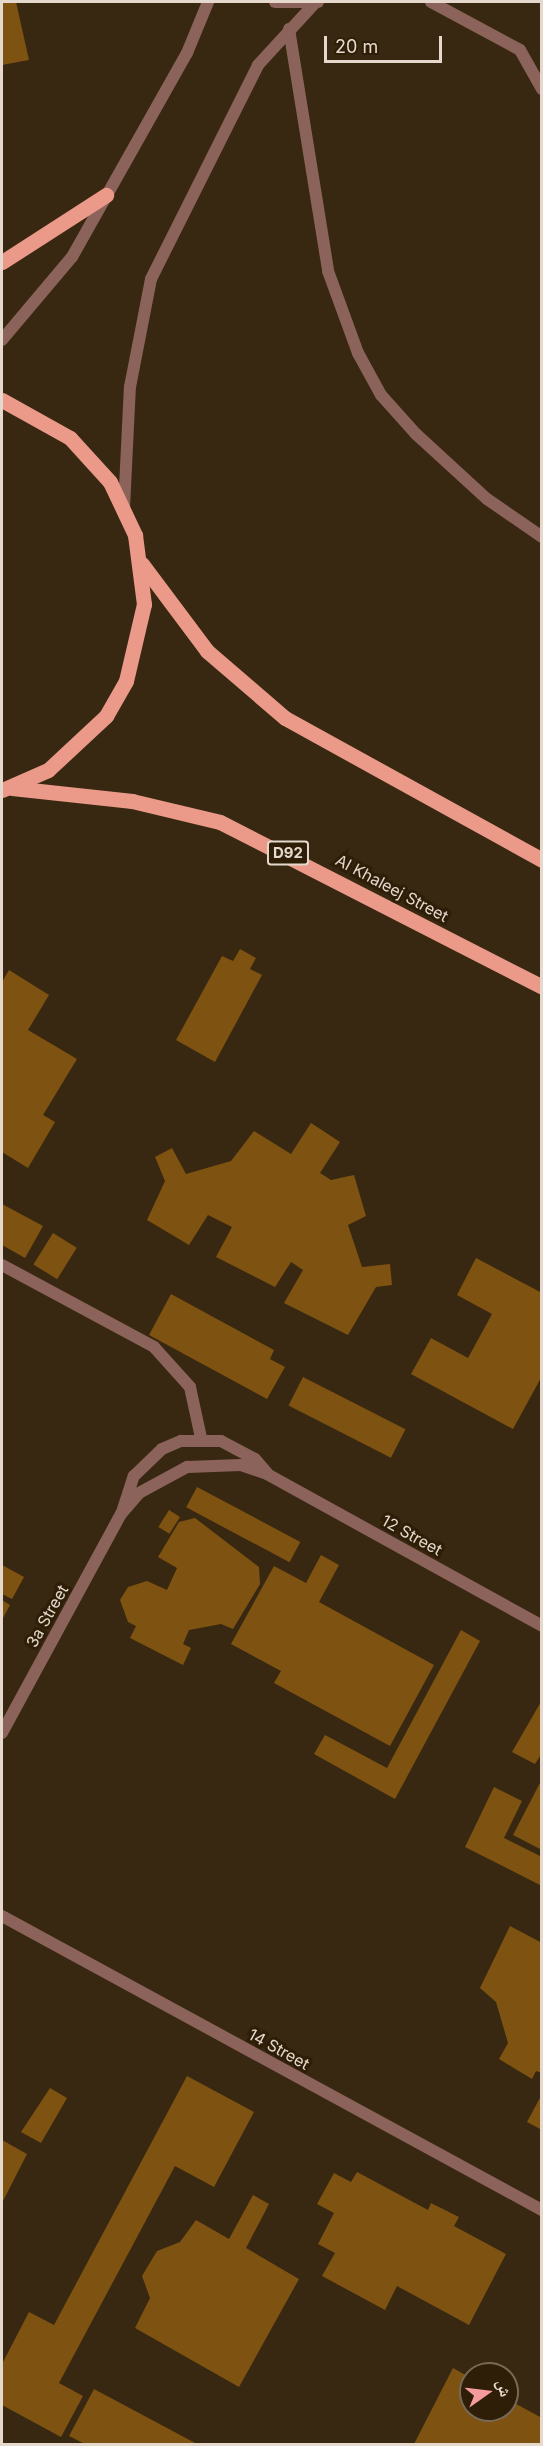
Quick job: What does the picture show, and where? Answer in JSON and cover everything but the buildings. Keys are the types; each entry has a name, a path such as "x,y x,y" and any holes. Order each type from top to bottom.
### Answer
{"main road":[{"path":"2,262 106,195"},
{"path":"2,400 70,438 104,474 124,508 142,564 207,651 285,718 542,860"},
{"path":"7,789 48,770 106,716 138,643 142,564"},
{"name":"Al Khaleej Street","path":"7,789 132,801 220,822 542,987"}],"street":[{"path":"2,340 52,286 187,53 208,2"},
{"path":"275,2 317,2"},
{"path":"124,508 130,387 151,279 258,65 289,28 317,2"},
{"path":"431,2 520,50 542,89"},
{"path":"289,28 320,234 340,308 358,353 381,395 416,434 487,499 542,537"},
{"path":"2,1265 154,1347 190,1387 201,1438 181,1441 147,1461 134,1476 121,1514"},
{"name":"12 Street","path":"201,1438 238,1448 267,1474"},
{"name":"12 Street","path":"121,1514 139,1493 187,1467 242,1465 267,1474 542,1626"},
{"name":"3a Street","path":"2,1733 121,1514"},
{"name":"14 Street","path":"2,1917 542,2210"}]}
